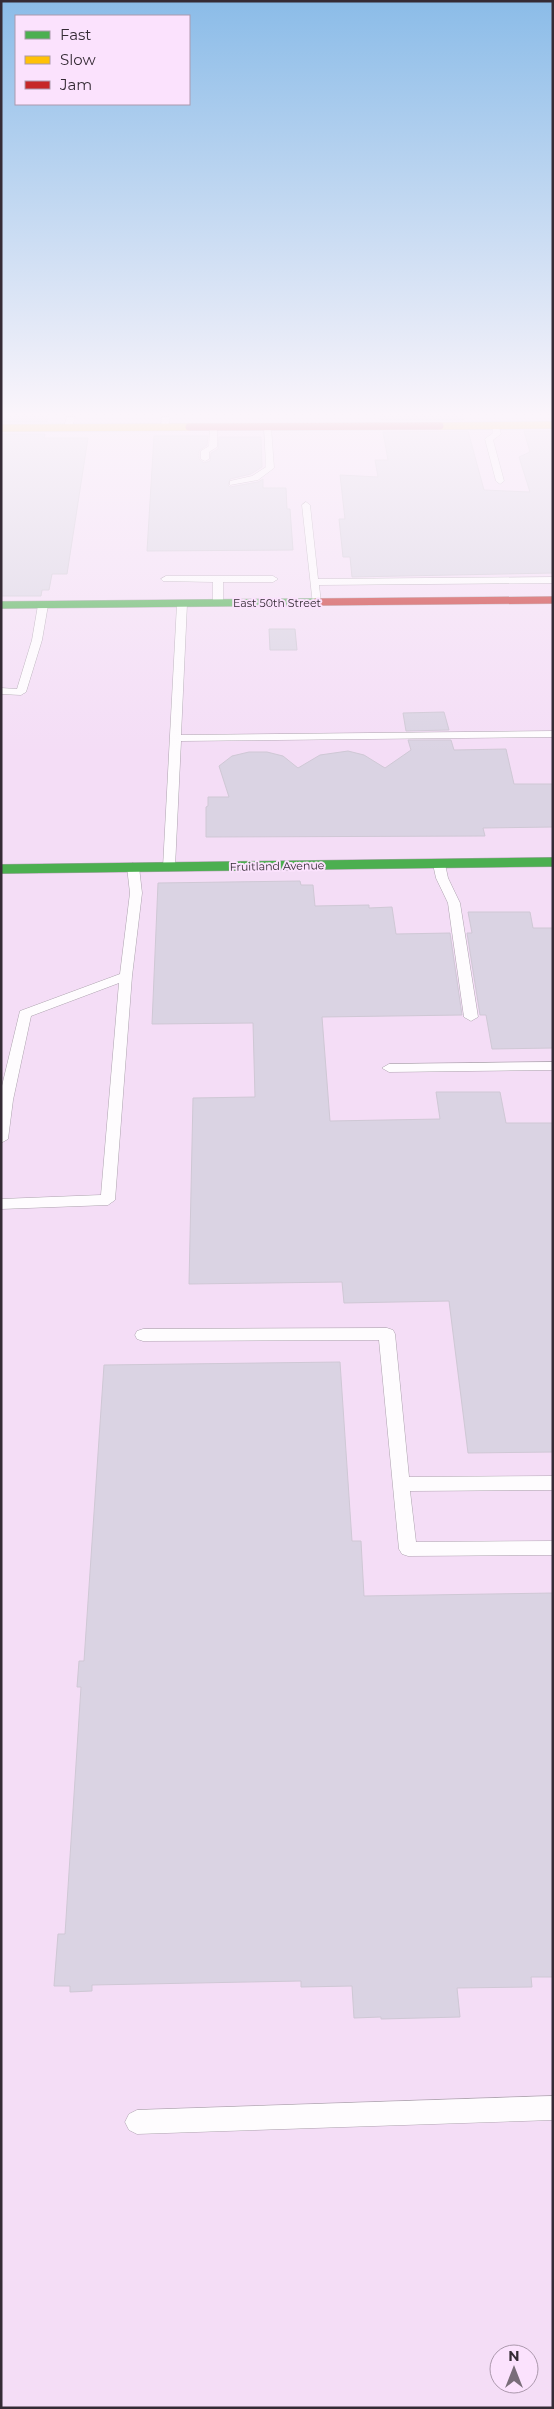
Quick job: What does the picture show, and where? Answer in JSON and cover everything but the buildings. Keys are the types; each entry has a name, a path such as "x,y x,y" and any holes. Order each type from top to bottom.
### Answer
{"street":[{"name":"East 50th Street","path":"1,606 553,600"},
{"name":"Fruitland Avenue","path":"1,870 553,862"}],"lane":[{"path":"309,529 316,603"},
{"path":"218,579 218,603"},
{"path":"166,580 273,579"},
{"path":"315,582 553,580"},
{"path":"501,581 507,601"},
{"path":"170,867 182,604"},
{"path":"1,691 21,692 36,640 43,605"},
{"path":"176,738 553,734"},
{"path":"439,864 442,878 454,903 471,1017"},
{"path":"1,1204 108,1200 126,976 136,892 133,867"},
{"path":"1,1139 6,1100 25,1014 126,976"},
{"path":"390,1068 553,1066"},
{"path":"142,1335 387,1334 408,1549 553,1548"},
{"path":"401,1484 553,1483"},
{"path":"138,2122 553,2108"}],"shaded area":[{"path":"1,529 553,529 553,2408 1,2408"}],"traffic: fast":[{"path":"1,605 316,602"},
{"path":"1,869 553,862"}],"traffic: jam":[{"path":"316,602 553,600"}]}
